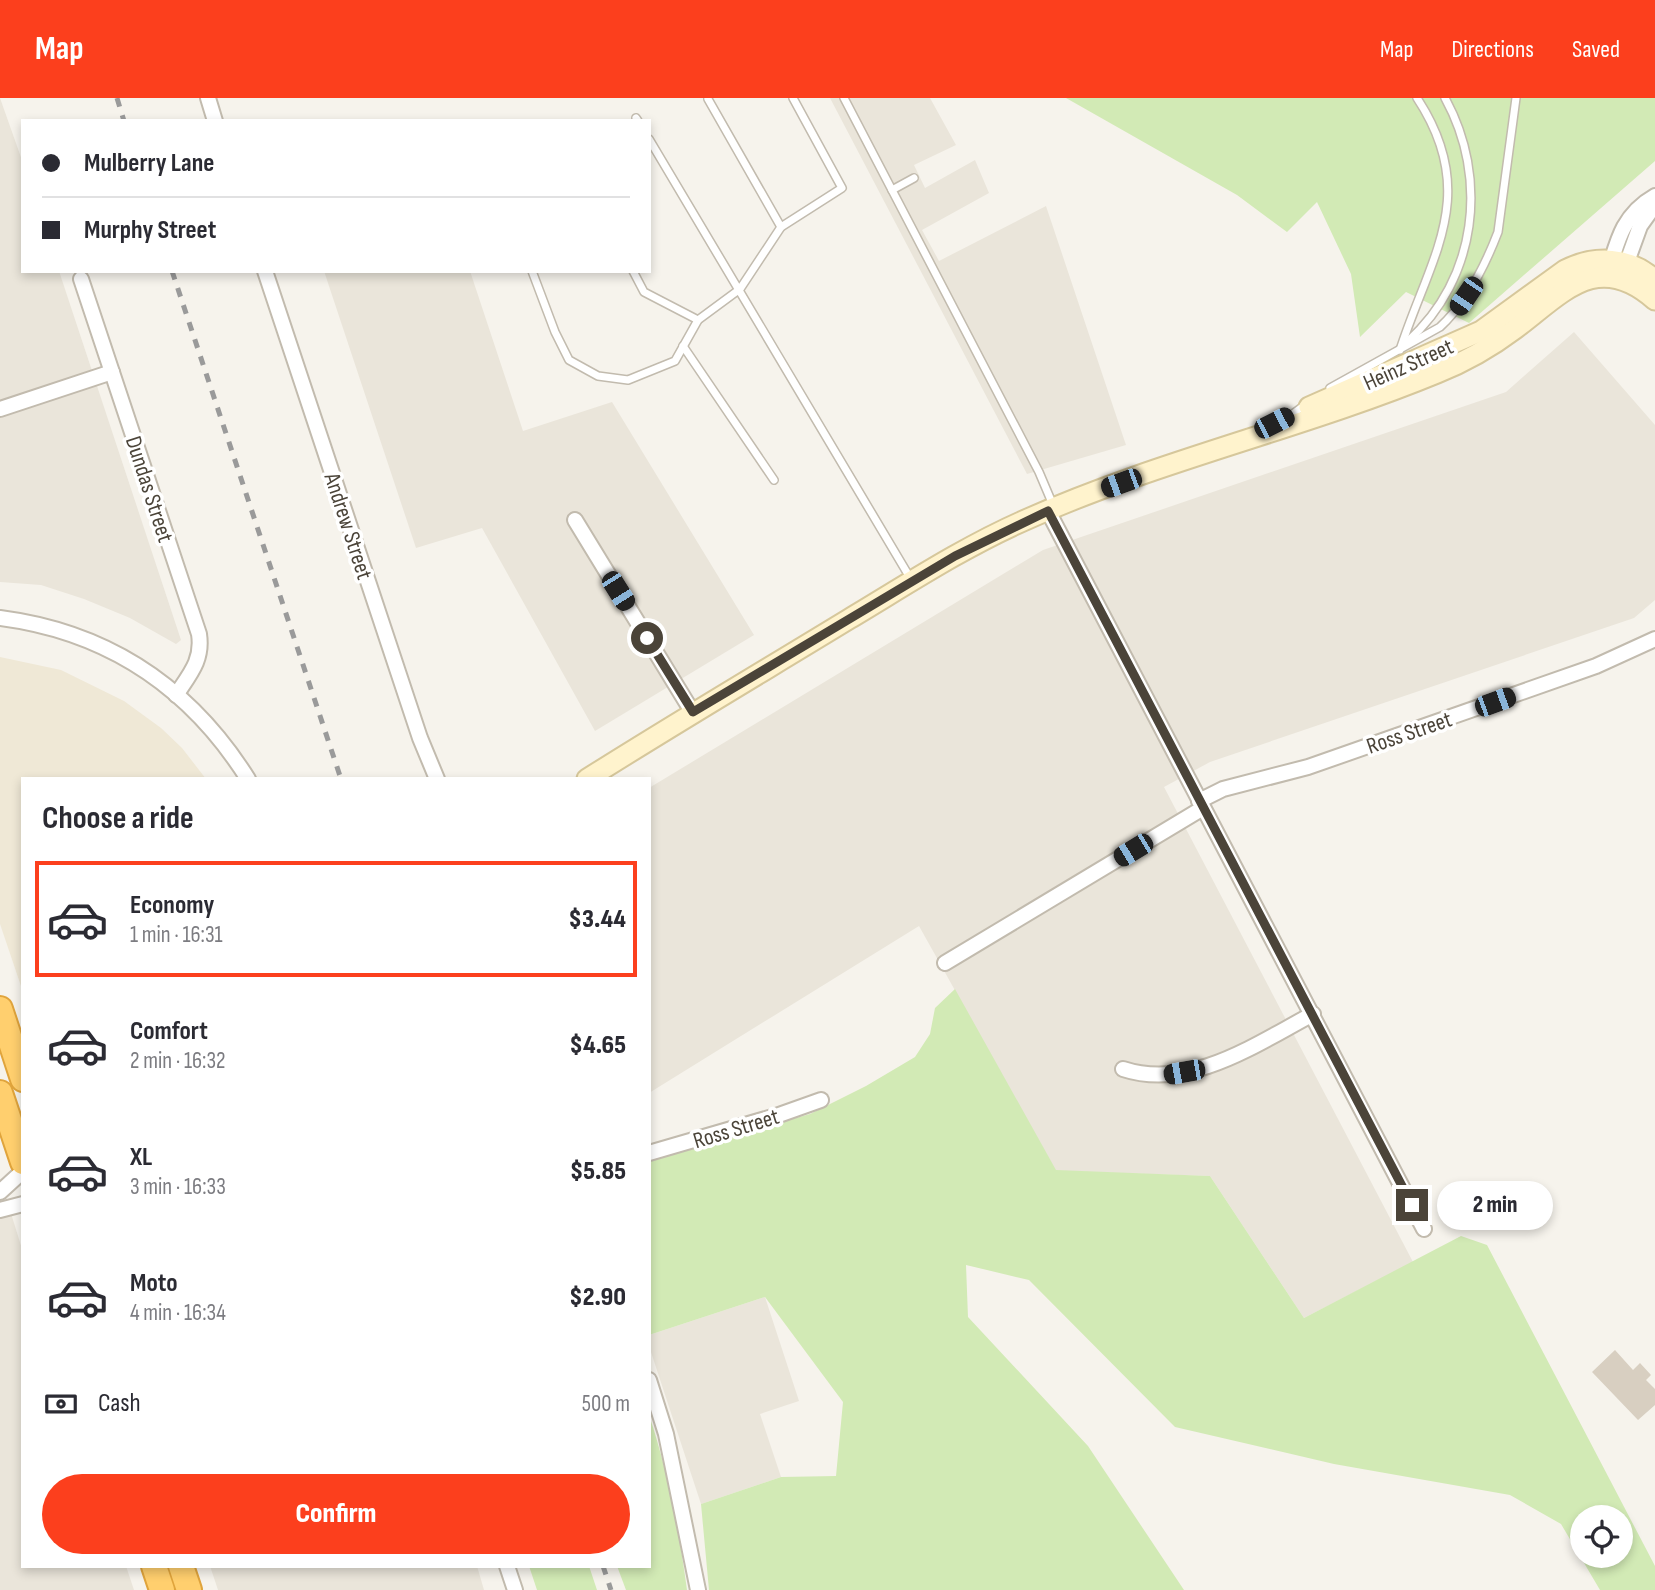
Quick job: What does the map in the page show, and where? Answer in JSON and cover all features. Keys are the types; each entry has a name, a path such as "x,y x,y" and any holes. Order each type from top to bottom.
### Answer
{"highway":[{"path":"0,1009 21,1073"},
{"path":"0,1093 21,1156"},
{"path":"156,1568 162,1590"},
{"path":"182,1568 189,1590"}],"street":[{"path":"208,98 214,119"},
{"path":"1616,270 1621,229 1629,217 1655,196"},
{"path":"1616,270 1655,205"},
{"name":"Heinz Street","path":"590,777 693,712 987,539 1051,509 1235,443 1304,423 1393,380 1481,331 1565,270 1595,259 1616,270"},
{"path":"1616,270 1655,280"},
{"path":"1616,270 1655,300"},
{"name":"Andrew Street","path":"266,273 420,738 436,777"},
{"name":"Dundas Street","path":"81,279 199,634 199,660 176,695"},
{"path":"0,409 112,372"},
{"name":"Heinz Street","path":"1235,443 1294,413 1393,380"},
{"path":"1051,509 1201,804 1424,1229"},
{"path":"575,520 693,712"},
{"path":"0,618 80,636 130,661 176,695 222,742 247,777"},
{"name":"Ross Street","path":"945,963 1223,789 1308,767 1596,666 1655,639"},
{"path":"1122,1069 1149,1076 1205,1068 1313,1014"},
{"name":"Ross Street","path":"651,1152 821,1100"},
{"path":"0,1192 21,1173"},
{"path":"0,1210 21,1204"},
{"path":"651,1386 666,1434 698,1590"},
{"path":"508,1568 515,1590"}],"lane":[{"path":"533,273 555,332 569,360 598,376 628,380 675,361 698,320 740,289 781,227 842,188 793,98"},
{"path":"844,98 1040,472 1051,509"},
{"path":"1393,380 1400,348 1430,275 1447,211 1449,190 1437,135 1417,98"},
{"path":"1400,348 1439,308 1469,236 1472,201 1468,160 1459,127 1446,98"},
{"path":"1294,413 1325,390 1440,327 1453,315 1491,251 1498,232 1516,98"},
{"path":"708,99 781,227"},
{"path":"651,142 912,581"},
{"path":"892,190 914,178"},
{"path":"633,273 644,292 698,320"},
{"path":"683,346 774,481"}],"shaded area":[{"path":"0,98 21,157 21,273 60,273 181,640 176,644 130,618 41,585 0,582"},
{"path":"830,98 930,98 956,145 914,165 925,188 975,160 989,193 922,230 939,261 1046,206 1126,445 1027,474"},
{"path":"325,273 471,273 523,431 612,402 754,635 595,731 482,528 416,548"},
{"path":"1574,332 1655,425 1655,600 1634,618 1210,762 1164,787 1413,1262 1304,1318 1210,1176 1056,1171 919,926 651,1092 651,787 1043,550 1506,392"},
{"path":"0,657 61,670 124,701 161,728 182,748 204,777 21,777 21,986 0,924"},
{"path":"0,1178 21,1246 21,1568 127,1568 134,1590 0,1590"},
{"path":"765,1297 799,1401 760,1414 781,1477 701,1504 651,1352 651,1334"},
{"path":"211,1568 478,1568 484,1590 218,1590"}],"green space":[{"path":"1066,98 1655,98 1655,161 1469,323 1406,292 1360,337 1351,274 1317,202 1287,232 1237,195"},
{"path":"955,989 1056,1170 1210,1176 1304,1318 1461,1236 1487,1245 1623,1505 1570,1505 1570,1539 1561,1524 1510,1495 1334,1464 1175,1427 1029,1280 966,1265 968,1317 1088,1446 1184,1590 709,1590 701,1504 781,1477 836,1476 843,1402 765,1297 651,1334 651,1159 810,1114 866,1086 915,1057 930,1034 935,1008"},
{"path":"651,1422 672,1501 687,1590 626,1590 618,1568 651,1568"},
{"path":"1633,1524 1655,1566 1655,1590 1600,1590 1587,1568 1633,1568"},
{"path":"530,1568 590,1568 597,1590 537,1590"}],"building":[{"path":"1615,1350 1633,1370 1640,1363 1651,1375 1646,1380 1655,1389 1655,1405 1638,1420 1592,1372"}],"railway":[{"path":"117,98 123,119"},
{"path":"173,273 340,777"},
{"path":"604,1568 611,1590"}],"route":[{"path":"647,638 693,712 955,556 1048,511 1412,1205"}]}
